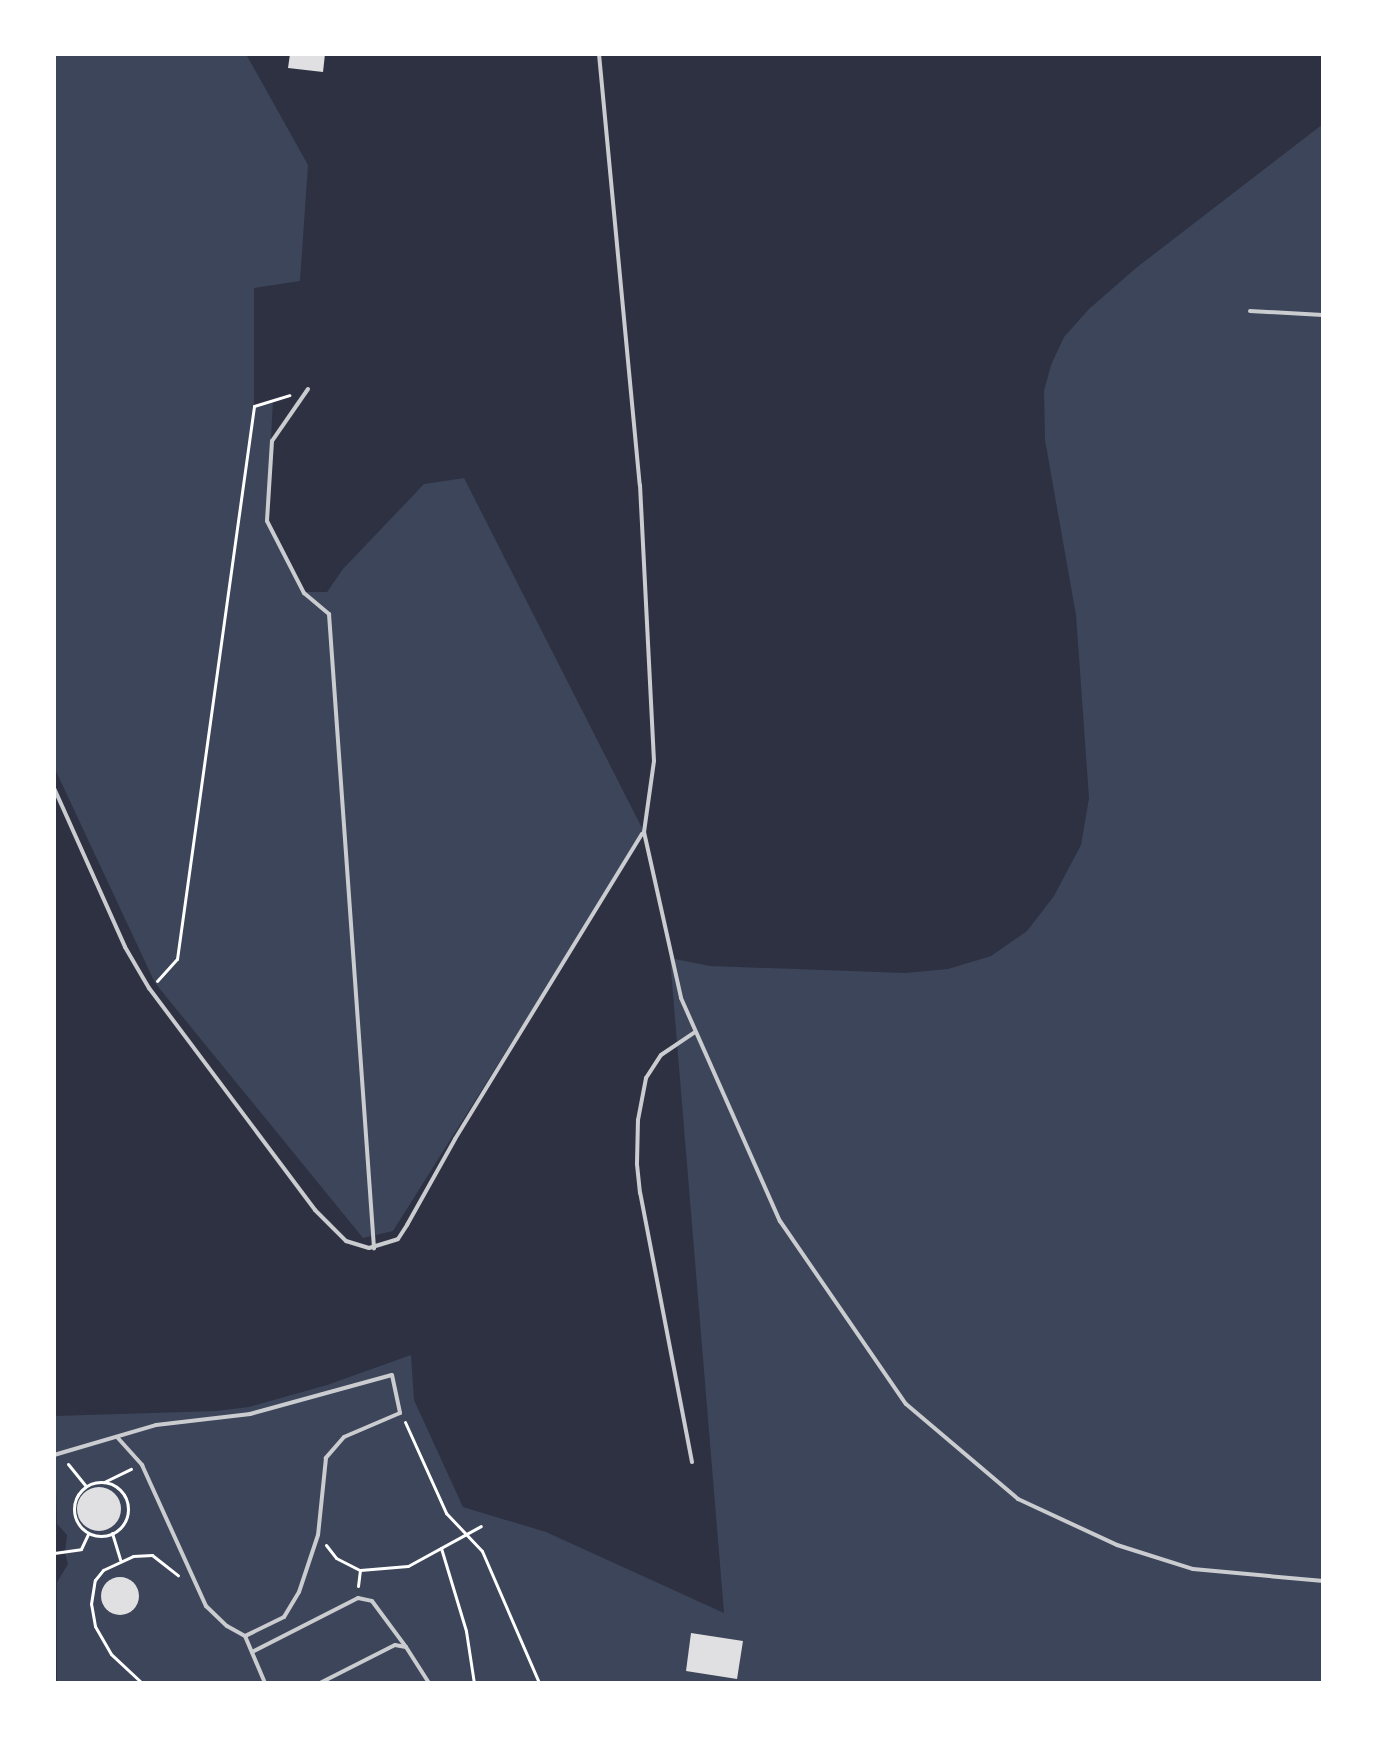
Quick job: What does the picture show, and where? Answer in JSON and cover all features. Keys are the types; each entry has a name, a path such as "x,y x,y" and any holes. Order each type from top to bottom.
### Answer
{"lane":[{"path":"599,54 640,485 654,761 644,832 670,958 695,1033 780,1221 906,1404 1018,1499 1117,1545 1193,1569 1323,1581"},
{"path":"1250,311 1323,315"},
{"path":"308,389 272,441 267,521 304,593 329,614 374,1248"},
{"path":"54,788 125,947 149,988 315,1210 346,1241 374,1248 398,1239 463,1126 644,832"},
{"path":"692,1462 640,1193 637,1163 638,1120 646,1078 661,1055 695,1033"},
{"path":"54,1455 156,1425 250,1414 392,1375 400,1413 344,1437 326,1458 318,1535 299,1592 284,1617 245,1636"},
{"path":"117,1437 139,1462 206,1606 227,1626 245,1636 265,1683"},
{"path":"252,1652 358,1598 372,1601 429,1683"},
{"path":"320,1683 383,1649 395,1645 406,1647"}],"path":[{"path":"149,988 177,959 254,406 308,389"},
{"path":"400,1413 446,1513 482,1551 539,1683"},
{"path":"64,1453 70,1468 86,1486"},
{"path":"89,1533 74,1514 76,1498 86,1486 123,1476 139,1462"},
{"path":"89,1533 112,1533 124,1523 128,1507 122,1492 104,1482"},
{"path":"318,1535 336,1558 360,1570 408,1566 481,1526"},
{"path":"54,1553 81,1549 89,1533"},
{"path":"112,1533 120,1560"},
{"path":"441,1548 466,1631 474,1683"},
{"path":"142,1683 111,1654 95,1626 91,1604 95,1580 103,1570 120,1560 152,1555 165,1561 179,1576"},
{"path":"358,1598 360,1570"}],"shaded area":[{"path":"54,54 246,54 308,165 300,281 254,288 254,406 273,400 267,521 303,592 327,592 343,569 424,484 464,478 644,832 393,1231 363,1238 155,983 54,767"},
{"path":"1323,124 1323,1683 57,1683 57,1582 68,1564 65,1553 67,1535 57,1524 54,1416 216,1411 249,1407 327,1385 411,1355 414,1400 463,1507 546,1532 724,1613 670,958 710,966 905,973 948,969 991,956 1027,931 1054,896 1081,845 1089,798 1076,615 1045,440 1044,391 1051,365 1064,337 1089,309 1136,268"}],"building":[{"path":"290,54 325,54 323,72 288,68"},
{"path":"99,1487 114,1494 121,1509 114,1524 99,1531 84,1524 77,1509 84,1494"},
{"path":"120,1577 134,1582 139,1596 134,1610 120,1615 106,1610 101,1596 106,1582"},
{"path":"691,1633 743,1641 737,1679 686,1671"}]}
